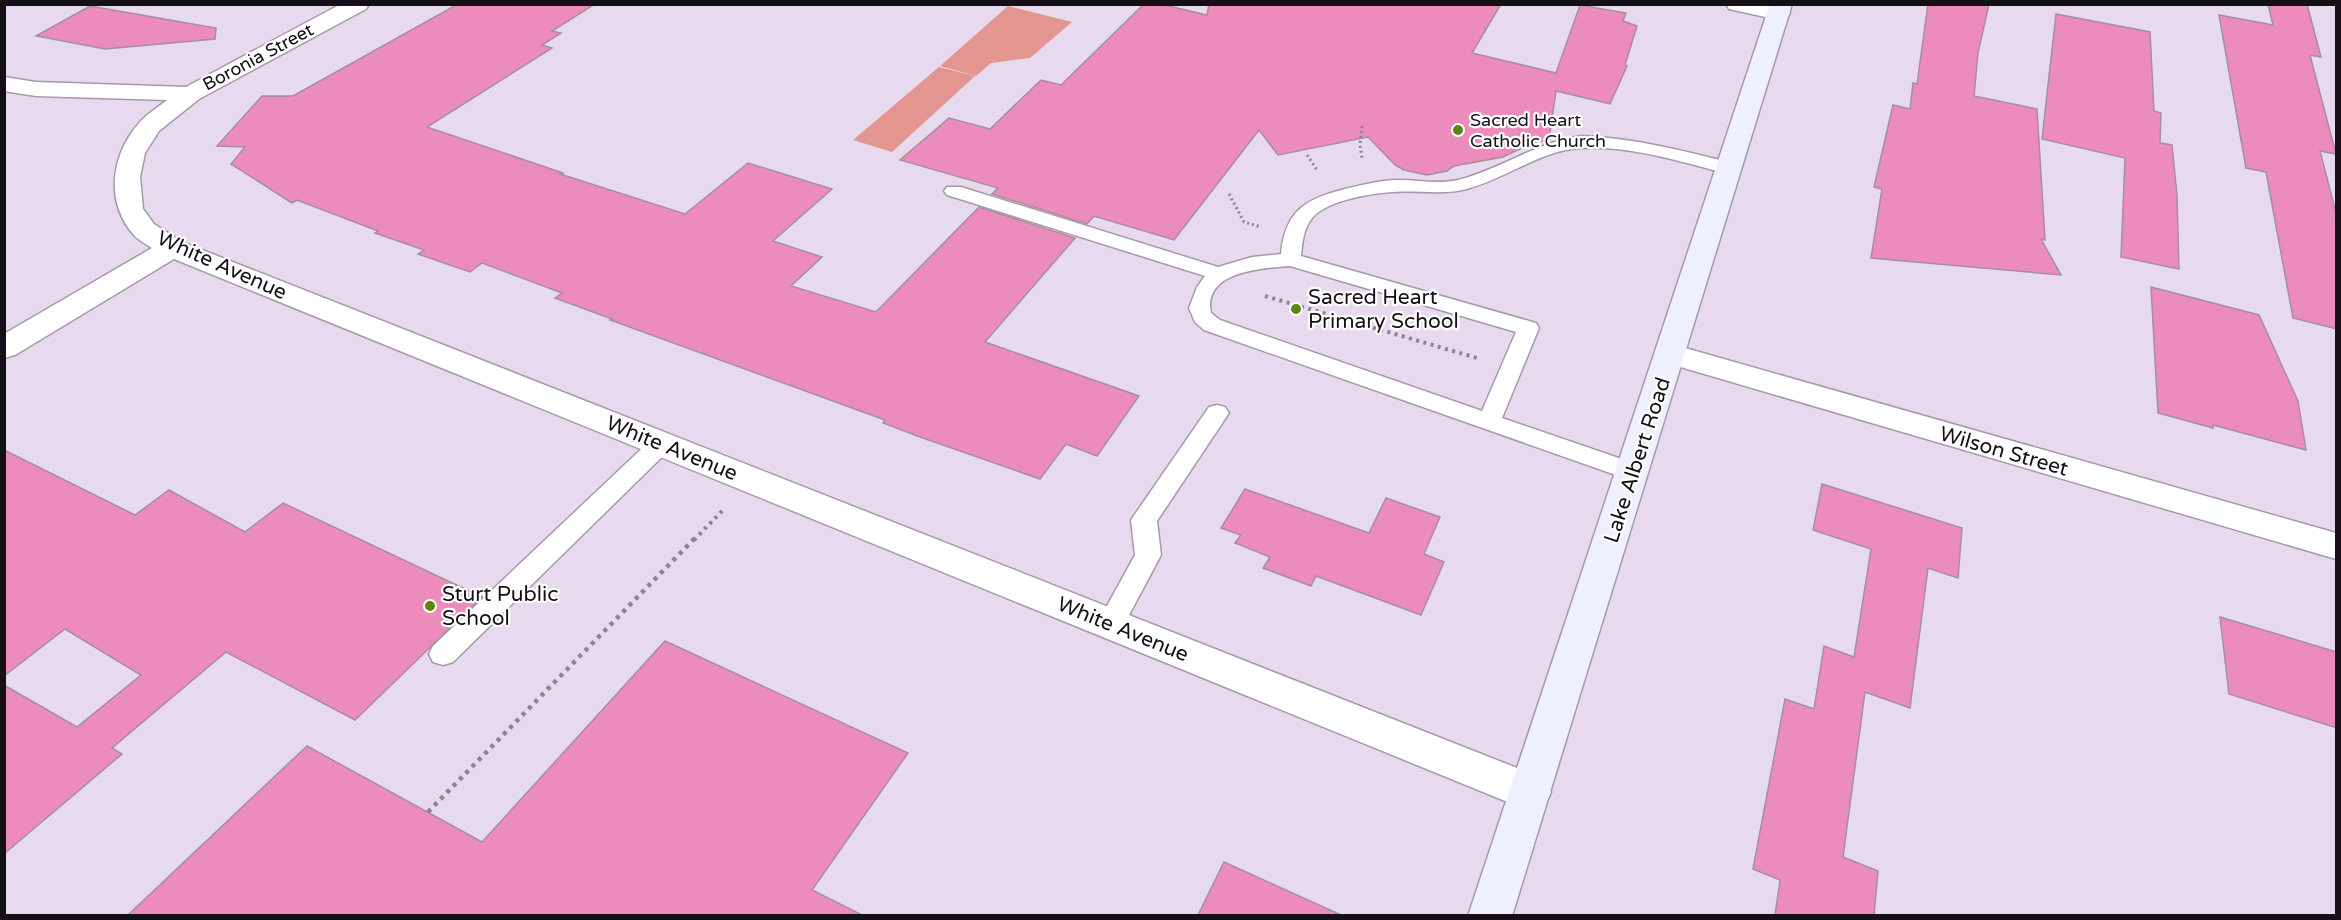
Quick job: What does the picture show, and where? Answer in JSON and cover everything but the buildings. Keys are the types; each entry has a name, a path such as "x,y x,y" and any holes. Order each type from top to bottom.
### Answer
{"main road":[{"name":"Lake Albert Road","path":"1490,915 1780,9"}],"street":[{"name":"Boronia Street","path":"190,94 358,4"},
{"path":"1737,4 1780,9"},
{"path":"4,84 36,89 190,94"},
{"name":"White Avenue","path":"190,94 150,126 132,153 127,177 130,209 144,230 172,248 1530,792"},
{"path":"4,348 172,248"},
{"name":"Wilson Street","path":"1671,354 2337,546"}],"lane":[{"path":"1291,260 1292,234 1312,207 1340,197 1394,186 1445,188 1484,178 1545,151 1579,142 1640,147 1729,168"},
{"path":"954,191 1220,274"},
{"path":"1488,423 1528,328 1291,260 1255,262 1220,274 1204,288 1198,308 1202,319 1212,325 1348,371 1488,423 1633,472"},
{"path":"1110,624 1148,555 1144,520 1217,413"},
{"path":"443,654 661,444"}],"path":[{"path":"1229,194 1244,222 1270,230"},
{"path":"428,812 752,480"}],"shaded area":[{"path":"1008,6 1072,22 1030,58 991,63 976,76 940,66"},
{"path":"939,67 975,76 892,152 853,140"}],"place":[{"name":"Sacred Heart Catholic Church","path":"1458,130"},
{"name":"Sacred Heart Primary School","path":"1296,309"},
{"name":"Sturt Public School","path":"430,606"}]}
